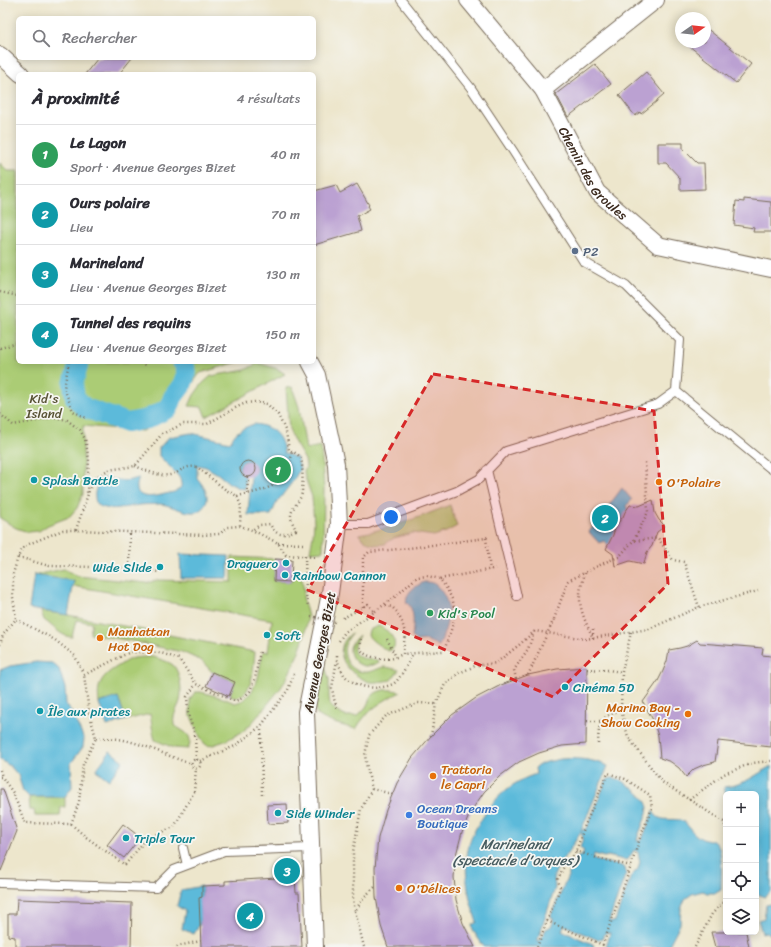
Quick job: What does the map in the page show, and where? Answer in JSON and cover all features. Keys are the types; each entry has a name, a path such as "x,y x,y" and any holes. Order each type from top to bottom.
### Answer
{"street":[{"name":"Chemin des Groules","path":"468,0 543,90 597,192 658,245 771,269"},
{"path":"543,90 656,0"},
{"path":"0,55 19,72"},
{"name":"Avenue Georges Bizet","path":"311,364 317,375 336,464 339,524 330,593 306,712 310,848 315,947"}],"lane":[{"path":"401,0 471,88 514,151 584,262 626,286 680,340 676,392"},
{"path":"676,392 771,469"},
{"path":"339,524 368,524 457,492 479,479 506,450 658,404 676,392"},
{"path":"487,470 517,596"},
{"path":"183,848 187,865"},
{"path":"0,883 156,888 174,870 224,851 310,848"}],"path":[{"path":"0,292 16,296"},
{"path":"0,348 16,344"},
{"path":"69,364 64,388 73,411 86,418"},
{"path":"135,466 162,434 183,424 207,424 246,403 255,402 267,404 278,415 286,432 289,450 298,455 301,459 302,496 293,508 291,518 296,530 285,535 280,535 270,524 260,525 252,530"},
{"path":"0,414 13,425 54,417 67,420 80,430 85,439 89,459 87,497"},
{"path":"237,496 269,487 280,480 284,476 292,459 292,452"},
{"path":"528,675 554,619 568,581 619,557 633,541 648,512 646,462"},
{"path":"76,530 93,479 108,470 135,466 152,474 169,476 186,467 197,467 226,490 237,496 241,506 240,526"},
{"path":"247,494 248,477"},
{"path":"0,644 3,636 16,619 13,597 13,574 18,557 24,546 63,530 220,534 228,527 240,526 252,530 278,543 303,544"},
{"path":"128,567 130,532"},
{"path":"363,607 363,558 369,552 486,538 502,532"},
{"path":"486,538 490,570"},
{"path":"633,541 658,538 674,560 684,562 699,607"},
{"path":"278,543 286,555 323,558"},
{"path":"305,556 306,595 311,616 336,622"},
{"path":"18,557 49,566 128,567 138,568 150,572 159,572"},
{"path":"338,644 345,632 396,596 417,577 428,576 440,579 510,565"},
{"path":"585,573 580,593 580,604 592,638"},
{"path":"361,639 361,649 365,654 374,657 388,659 403,654 443,651 452,627 455,613 453,601 440,579"},
{"path":"535,631 586,639 649,629 699,607 758,591"},
{"path":"354,613 368,604 374,612"},
{"path":"383,605 392,607 397,612 402,622 405,633 403,654"},
{"path":"16,619 55,640 75,656 84,676 89,712 96,738 83,764 79,802 71,824"},
{"path":"592,638 594,626"},
{"path":"516,679 514,670 528,649 535,631"},
{"path":"431,736 436,704 445,684 459,673 475,666 496,663 535,631"},
{"path":"631,632 622,672 621,710 628,736 662,782 724,822 725,827"},
{"path":"387,639 395,656"},
{"path":"84,676 130,652 161,653 179,659 196,684 236,700 243,698 250,691 255,678 260,651"},
{"path":"337,651 332,688 337,708"},
{"path":"337,659 344,674 356,683 368,688 385,686 394,683 414,653"},
{"path":"587,669 622,672"},
{"path":"192,764 193,761 196,760 195,735 188,713 187,697 196,684"},
{"path":"196,760 200,761 235,746 260,726 288,690"},
{"path":"364,947 353,900 353,852 361,809 372,789 365,755 369,735 386,716 418,703 436,704"},
{"path":"598,744 599,725 606,716 621,710"},
{"path":"586,721 602,721"},
{"path":"260,726 262,797"},
{"path":"96,738 122,740 147,746 192,764 193,768 196,769"},
{"path":"0,770 1,777 13,793 25,822 71,824 86,837 125,865 147,838 174,827 194,792 196,769 200,767 200,761"},
{"path":"689,800 724,774 752,763 771,761"},
{"path":"536,947 560,888 558,879 566,862 575,854 585,826 608,773 625,779 650,795 652,808 640,838 603,946 547,921"},
{"path":"372,789 392,794"},
{"path":"576,851 597,858 631,866"},
{"path":"356,911 364,898 376,886"},
{"path":"695,947 712,914 723,903"},
{"path":"177,947 201,941"}],"highlighted area":[{"path":"433,374 654,411 668,584 553,697 308,590"}],"green space":[{"name":"Kid's Island","path":"0,163 8,171 16,171 16,364 231,364 200,373 170,415 142,431 83,426 83,494 77,508 69,517 48,525 39,531 28,532 16,528 0,518"},
{"path":"256,364 261,364 278,369 285,374 206,417 202,407 189,406 194,395 202,384 211,376 245,370"},
{"path":"292,387 299,407 306,449 321,446 324,489 323,551 310,552 314,523 312,497 304,472 306,467 305,460 289,430 286,388"},
{"path":"450,505 457,526 434,536 413,533 394,538 385,544 377,545 369,543 359,534 394,526"},
{"path":"232,557 275,559 274,581 291,582 291,574 301,574 304,591 303,597 308,617 304,637 298,654 280,689 250,725 242,732 225,741 208,746 201,739 190,714 190,699 195,692 201,692 235,703 244,700 252,691 258,678 263,651 268,652 272,620 73,586 74,582 34,575 64,569 77,576 147,583 157,580 232,582"},
{"path":"41,611 255,652 250,685 241,696 235,698 230,694 235,682 212,672 202,661 182,652 127,640 90,634 92,623 76,620 72,637 64,635 44,620"},
{"path":"378,626 387,631 394,640 394,647 388,651 374,642 368,635 369,630"},
{"path":"352,633 344,649 345,656 349,664 355,670 363,672 384,667 399,670 391,680 369,682 350,670 343,660 342,649 343,643"},
{"path":"359,635 354,645 354,651 356,654 359,657 378,660 379,662 370,666 363,666 355,661 351,655 350,648 352,642"},
{"path":"139,657 153,657 173,665 178,673 181,695 175,712 174,725 185,732 189,737 190,744 188,749 174,748 155,740 150,714 126,720 118,697 99,703 98,696 100,684 109,672 130,659"},
{"path":"324,664 329,679 330,704 337,712 345,716 357,716 366,707 372,696 382,690 394,690 401,692 370,711 356,729 334,723 322,718 315,710"},
{"path":"29,797 65,797 65,807 61,807 60,816 35,816 34,810 30,810"}],"water":[{"path":"254,424 266,427 275,432 281,441 284,453 297,458 300,469 277,502 271,515 248,515 251,476 254,474 256,469 254,464 250,461 243,462 240,467 241,473 245,476 245,489 229,483 206,467 197,465 197,478 205,489 207,500 202,509 197,512 184,511 159,504 106,508 96,503 96,489 103,478 126,481 139,478 137,490 143,496 171,493 179,489 181,485 179,477 159,456 159,448 169,437 191,433 230,442 240,430"},
{"path":"622,488 632,500 626,506 629,513 610,547 604,541 599,543 589,532"},
{"path":"180,554 229,556 228,578 181,578"},
{"path":"34,575 74,581 68,615 29,609"},
{"name":"Kid's Pool","path":"424,582 430,582 436,585 442,592 448,605 448,619 439,646 426,640 416,641 412,637 413,613 406,602 408,595 412,590"},
{"path":"36,662 52,663 59,669 65,688 66,704 72,713 84,739 83,747 71,763 72,787 65,797 29,797 23,791 18,775 11,767 0,759 0,670 10,666"},
{"path":"118,697 126,720 107,726 99,703"},
{"path":"110,751 123,761 109,780 96,770"},
{"name":"Marineland (spectacle d'orques)","path":"561,759 579,759 608,766 581,831 587,828 606,781 614,778 621,780 635,790 642,796 648,807 647,814 637,840 641,841 653,811 655,815 661,819 682,821 687,824 698,837 713,841 718,845 721,857 721,890 716,893 707,893 703,891 699,892 692,894 685,899 681,909 680,924 668,947 606,947 610,933 606,932 603,938 598,940 564,925 562,931 593,944 594,947 484,947 475,934 472,925 477,922 468,891 466,870 468,849 472,835 488,809 506,790 527,777 536,774 535,768 537,766","holes":["581,832 583,838 580,848 584,851 581,857 577,857 575,860 551,915 553,918 553,924 546,929 541,939 537,942 555,888 554,876 560,862","634,850 638,852 640,862 638,869 631,876 615,921 609,921 626,873 625,868 594,860 594,854 624,860 628,859"]},
{"path":"771,766 771,892 764,897 759,894 759,791 725,791 724,787 743,782"},
{"path":"202,886 200,923 194,934 182,929 185,911 177,906 181,890"},
{"path":"771,904 771,935 767,932 762,933 759,923 759,920 764,918 766,905"}],"building":[{"path":"711,32 751,64 736,83 692,48 711,48"},
{"path":"96,60 130,60 121,72 87,72"},
{"path":"595,64 611,84 568,117 556,94"},
{"path":"646,72 664,94 641,114 640,112 635,116 619,95"},
{"path":"658,143 683,143 683,149 697,163 704,163 705,189 680,190 680,178 666,163 658,163"},
{"path":"357,184 369,205 368,206 370,209 357,216 361,231 316,244 316,190 336,185 340,193"},
{"path":"744,199 771,202 771,232 753,232 754,228 734,225 736,201 744,202"},
{"path":"245,461 251,461 256,466 254,475 251,477 245,477 240,472 240,466"},
{"path":"653,500 655,513 665,526 657,532 652,546 647,552 644,564 630,561 615,566 613,554 606,549 616,525 630,505 639,506"},
{"path":"275,559 292,560 291,582 274,581"},
{"name":"Marina Bay - Show Cooking","path":"697,640 700,643 763,648 762,655 771,656 771,747 718,741 715,762 694,769 686,777 679,768 671,762 660,758 658,736 653,720 643,702 658,681 663,671 669,650 687,646"},
{"path":"587,667 586,744 562,746 539,753 519,762 500,776 484,792 471,811 462,832 456,855 454,877 456,900 463,923 475,947 388,947 381,926 376,897 375,868 378,838 386,810 397,783 412,758 452,715 476,698 501,685 528,675 557,669"},
{"path":"212,672 235,682 229,696 206,686"},
{"path":"0,789 3,789 17,831 1,871 0,871"},
{"path":"287,804 288,823 268,824 267,805"},
{"path":"123,824 136,834 134,835 139,839 124,858 107,845"},
{"path":"295,877 296,893 299,893 302,947 201,947 199,898 202,897 202,886 225,885 225,881"},
{"path":"17,899 132,903 131,947 15,947 15,937 8,936 8,914 16,914"},
{"path":"711,932 723,932 723,935 747,935 749,947 715,947"}],"waterway":[{"path":"78,364 73,384 75,398 85,408 127,423 147,419 169,408 173,397 182,385 187,372 184,364"}],"place":[{"name":"P2","path":"575,251"},
{"name":"Le Lagon","path":"278,470"},
{"name":"Splash Battle","path":"34,480"},
{"name":"O'Polaire","path":"659,482"},
{"name":"Ours polaire","path":"605,518"},
{"name":"Draguero","path":"286,563"},
{"name":"Wide Slide","path":"160,567"},
{"name":"Rainbow Cannon","path":"285,575"},
{"name":"Kid's Pool","path":"430,613"},
{"name":"Soft","path":"267,635"},
{"name":"Manhattan Hot Dog","path":"100,638"},
{"name":"Cinéma 5D","path":"565,687"},
{"name":"Île aux pirates","path":"40,711"},
{"name":"Marina Bay - Show Cooking","path":"688,714"},
{"name":"Trattoria le Capri","path":"433,776"},
{"name":"Side Winder","path":"278,813"},
{"name":"Ocean Dreams Boutique","path":"409,815"},
{"name":"Triple Tour","path":"126,838"},
{"name":"Marineland","path":"287,871"},
{"name":"O'Délices","path":"399,888"},
{"name":"Tunnel des requins","path":"250,916"}]}
